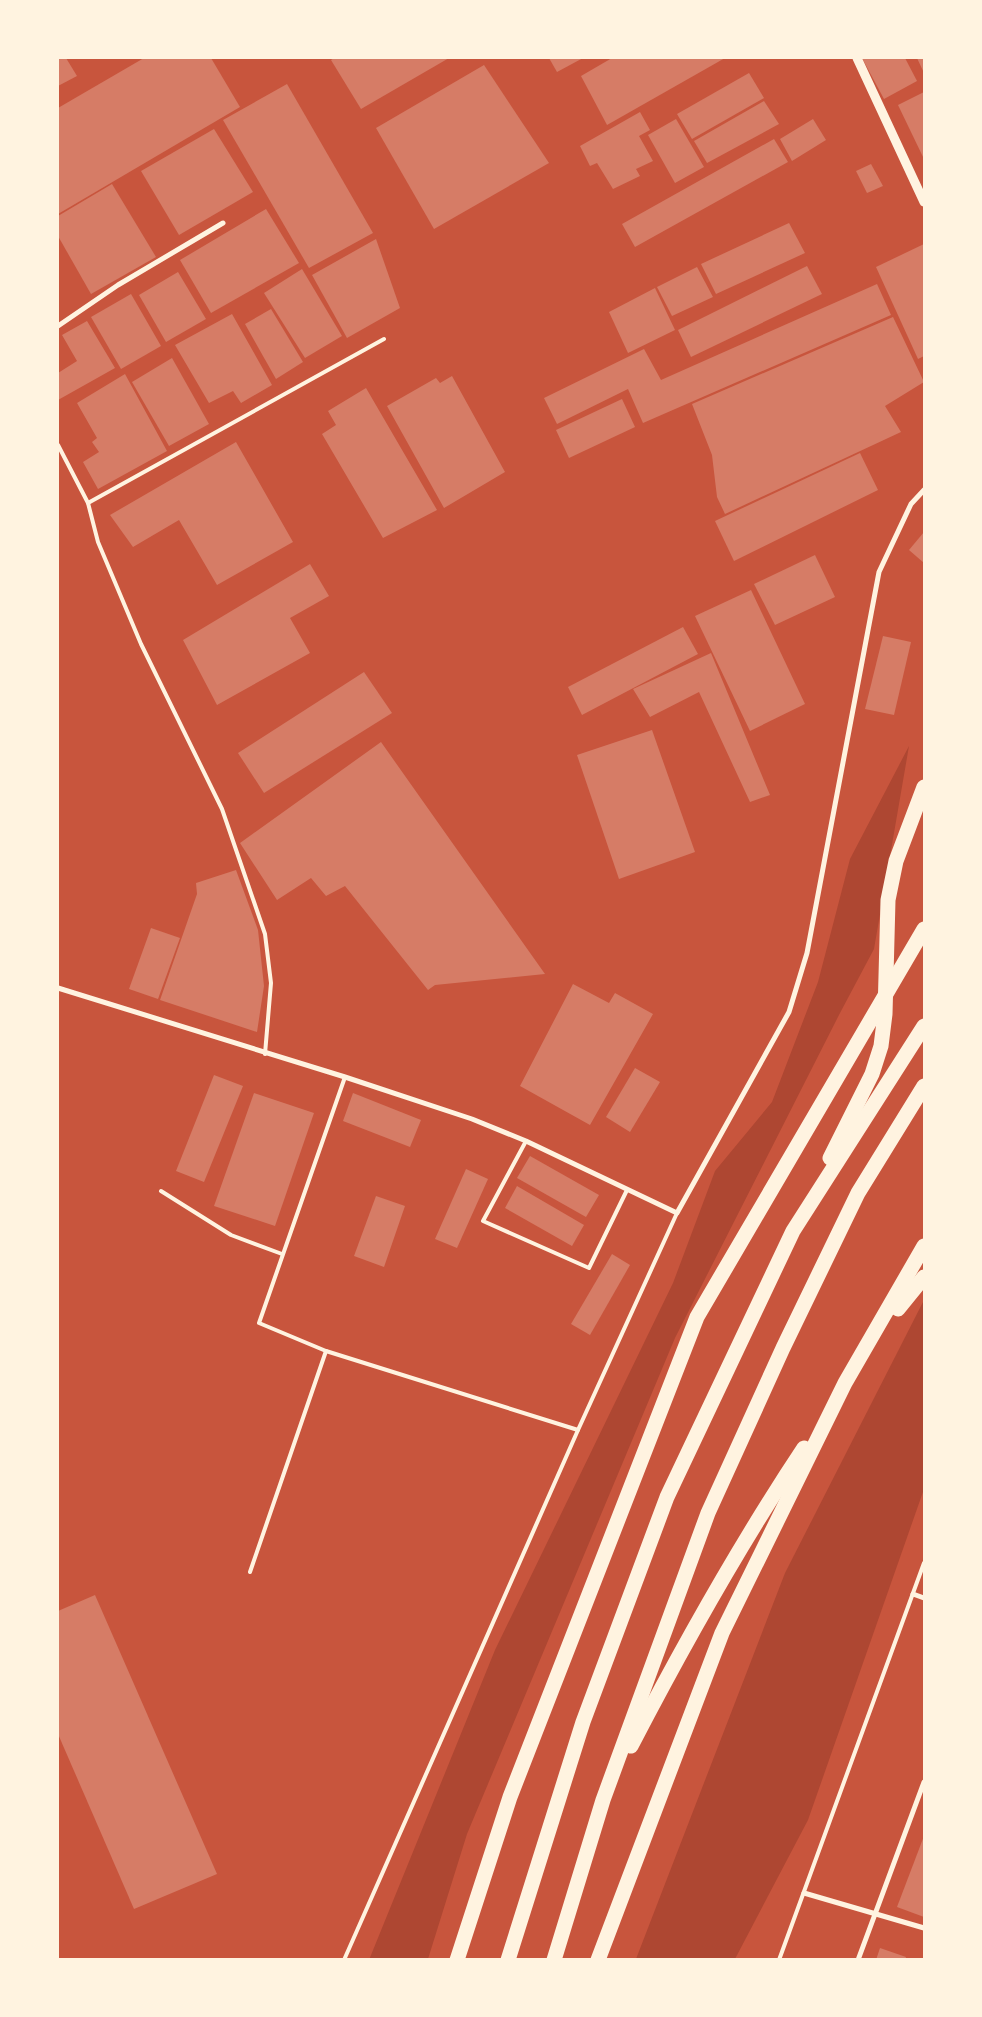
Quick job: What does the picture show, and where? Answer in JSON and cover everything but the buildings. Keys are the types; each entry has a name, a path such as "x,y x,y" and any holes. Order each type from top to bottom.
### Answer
{"highway":[{"path":"508,1960 583,1722 667,1497 793,1231 872,1074 881,1046 886,1014 888,900 896,861 924,787"},
{"path":"908,828 924,813"},
{"path":"456,1960 510,1797 697,1317 924,929"},
{"path":"793,1231 924,1026"},
{"path":"554,1960 603,1800 716,1495 782,1348 858,1194 924,1086"},
{"path":"598,1960 722,1633 845,1383 924,1246"},
{"path":"603,1800 683,1646 779,1486 905,1298 924,1276"}],"street":[{"path":"857,58 924,202"},
{"path":"58,326 118,285 223,223"},
{"path":"58,988 345,1077 472,1119 526,1141 677,1212 789,1012 807,953 879,572 911,504 924,490"},
{"path":"913,1594 924,1598"},
{"path":"858,1960 924,1782"},
{"path":"804,1893 924,1928"}],"lane":[{"path":"88,503 384,339"},
{"path":"58,445 88,503 98,542 141,644 222,809 265,934 271,983 266,1054"},
{"path":"345,1077 259,1323 326,1351 578,1430"},
{"path":"526,1141 483,1221 589,1268 627,1190"},
{"path":"161,1191 231,1235 282,1254"},
{"path":"344,1960 578,1430 677,1212"},
{"path":"250,1572 326,1351"},
{"path":"779,1960 924,1563"}],"shaded area":[{"path":"909,746 874,949 675,1338 467,1834 428,1959 369,1960 495,1650 673,1283 715,1171 772,1102 818,982 850,859"},
{"path":"924,1300 924,1489 808,1820 735,1959 636,1959 785,1573"}]}
